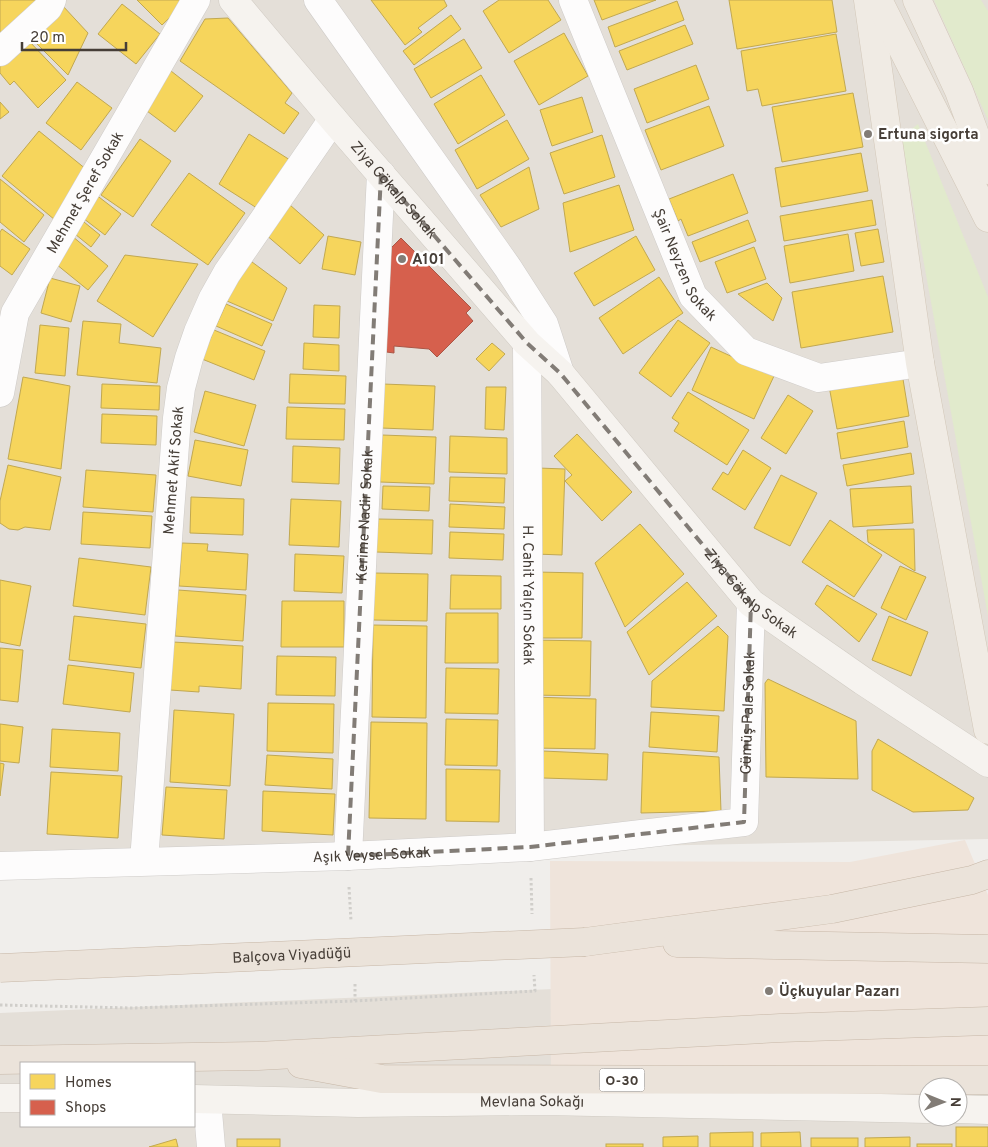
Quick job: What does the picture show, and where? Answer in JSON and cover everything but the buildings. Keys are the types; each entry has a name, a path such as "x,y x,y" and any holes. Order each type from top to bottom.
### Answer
{"highway":[{"path":"586,942 832,909 972,880 988,874"},
{"path":"586,942 988,949"},
{"name":"Balçova Viyadüğü","path":"0,968 586,942"},
{"name":"O-30","path":"0,1060 258,1056 780,1028 988,1021"},
{"name":"O-30","path":"258,1056 382,1079 988,1080"}],"main road":[{"name":"Ziya Gökalp Sokak","path":"233,0 333,119 527,343 560,373 751,603 862,681 988,763"},
{"path":"868,0 920,363 988,730"},
{"path":"878,0 988,218"},
{"path":"917,0 959,91 988,170"},
{"path":"0,1098 20,1098"},
{"name":"Mevlana Sokağı","path":"200,1100 358,1103 544,1101 918,1108"},
{"path":"968,1109 988,1110"}],"street":[{"path":"0,52 48,8 52,0"},
{"name":"Mehmet Şeref Sokak","path":"0,393 15,314 196,0"},
{"name":"Ziya Gökalp Sokak","path":"318,0 508,268 544,324 560,373"},
{"name":"Şair Neyzen Sokak","path":"573,0 694,296 746,352 819,378 920,363"},
{"name":"Mehmet Akif Sokak","path":"144,861 177,418 181,388 198,332 227,273 333,119"},
{"name":"Kerime Nadir Sokak","path":"348,856 381,174"},
{"name":"H. Cahit Yalçın Sokak","path":"527,343 530,847"},
{"name":"Gümüş Pala Sokak","path":"744,822 751,603"},
{"name":"Aşık Veysel Sokak","path":"0,866 348,856 530,847 744,822"},
{"path":"200,1100 211,1147"}],"highlighted area":[{"path":"381,174 527,343 560,373 751,603 744,822 530,847 348,856"}],"shaded area":[{"path":"0,0 988,0 988,839 0,859"},
{"name":"Üçkuyular Pazarı","path":"965,840 988,895 988,1094 968,1094 968,1077 918,1077 918,1094 551,1093 550,861 850,862"},
{"path":"988,970 988,1147 0,1147 0,1013"}],"green space":[{"path":"934,0 981,0 988,11 988,120"},
{"path":"918,124 988,297 988,616 901,137"}],"place":[{"name":"Ertuna sigorta","path":"868,134"},
{"name":"A101","path":"402,259"},
{"name":"Üçkuyular Pazarı","path":"769,991"}]}
